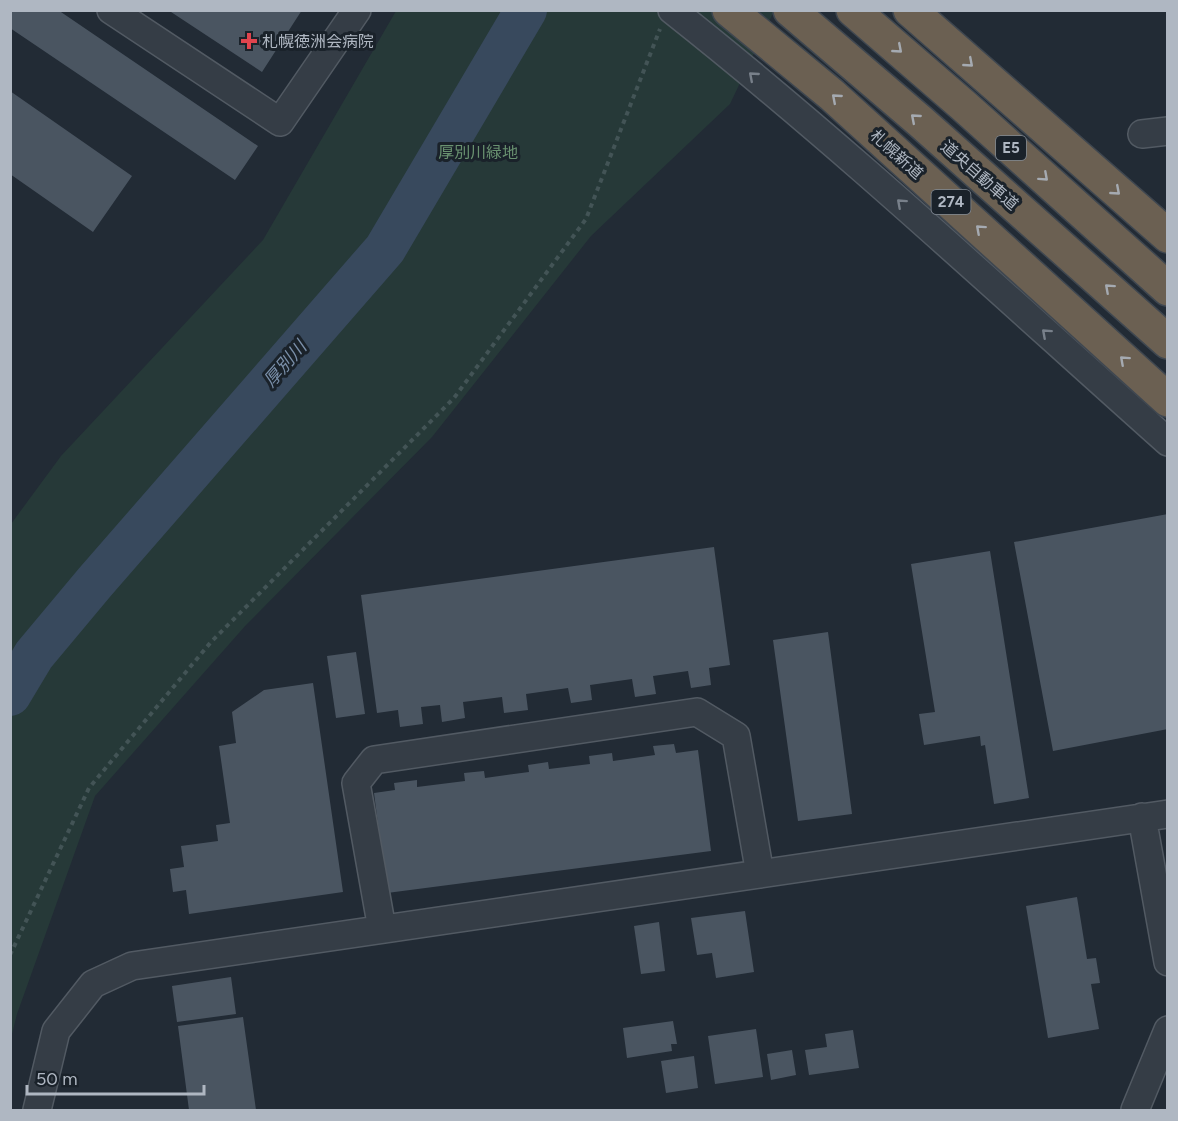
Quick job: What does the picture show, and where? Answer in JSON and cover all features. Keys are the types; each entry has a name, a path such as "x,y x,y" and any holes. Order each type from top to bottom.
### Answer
{"highway":[{"name":"札幌新道","path":"729,10 832,95 1167,399"},
{"name":"道央自動車道","path":"790,10 956,153 1167,342"},
{"name":"E5","path":"853,10 964,106 1167,289"},
{"path":"910,10 1167,236"}],"street":[{"path":"111,10 280,122 357,10"},
{"path":"667,16 730,56 880,185 1167,442"},
{"path":"382,929 356,783 374,760 674,715 697,712 735,736 760,874"},
{"path":"37,1110 56,1031 93,984 132,966 1155,816 1167,962"},
{"path":"1136,1110 1167,1030"}],"path":[{"path":"10,955 88,788 211,642 454,398 586,219 667,16"}],"green space":[{"name":"厚別川緑地","path":"396,11 774,11 730,104 591,236 432,437 246,625 95,796 17,1014 11,1038 11,524 61,456 263,240"}],"building":[{"path":"10,10 58,10 258,146 235,180 10,28"},
{"name":"札幌徳洲会病院","path":"168,10 302,10 262,72"},
{"path":"10,91 132,176 93,232 10,174"},
{"path":"1168,514 1168,729 1053,751 1014,542"},
{"path":"714,547 730,665 709,668 711,685 691,688 688,671 653,676 656,694 635,697 632,679 590,685 592,700 571,703 568,688 526,694 528,710 504,713 502,697 463,702 465,718 442,722 440,705 421,707 423,724 400,727 398,710 377,713 361,595"},
{"path":"990,551 1029,798 994,804 985,745 981,746 980,736 924,745 919,714 935,712 911,564"},
{"path":"828,632 852,814 798,821 773,640"},
{"path":"356,652 365,714 336,718 327,656"},
{"path":"313,683 343,892 189,914 186,890 173,892 170,869 184,867 181,846 218,841 216,825 230,823 219,746 236,743 232,712 264,690"},
{"path":"674,744 676,753 698,750 711,851 387,893 374,793 395,790 394,783 417,780 417,787 465,781 464,773 484,771 485,778 529,772 528,765 548,762 549,769 590,764 589,756 612,753 613,761 655,755 653,746"},
{"path":"1077,897 1087,959 1096,958 1100,983 1091,984 1099,1029 1048,1038 1026,906"},
{"path":"745,911 754,972 716,978 712,953 697,955 691,918"},
{"path":"659,922 665,971 641,974 634,926"},
{"path":"231,977 236,1014 177,1022 172,986"},
{"path":"243,1017 256,1110 189,1110 178,1026"},
{"path":"673,1021 677,1044 671,1044 672,1051 627,1058 623,1028"},
{"path":"756,1029 763,1077 715,1084 708,1036"},
{"path":"853,1030 859,1068 809,1075 805,1050 827,1047 825,1034"},
{"path":"792,1050 796,1075 771,1080 767,1054"},
{"path":"694,1056 698,1088 666,1093 661,1061"}],"waterway":[{"name":"厚別川","path":"10,695 34,655 95,582 385,249 526,10"}],"place":[{"name":"札幌徳洲会病院","path":"249,41"}]}
